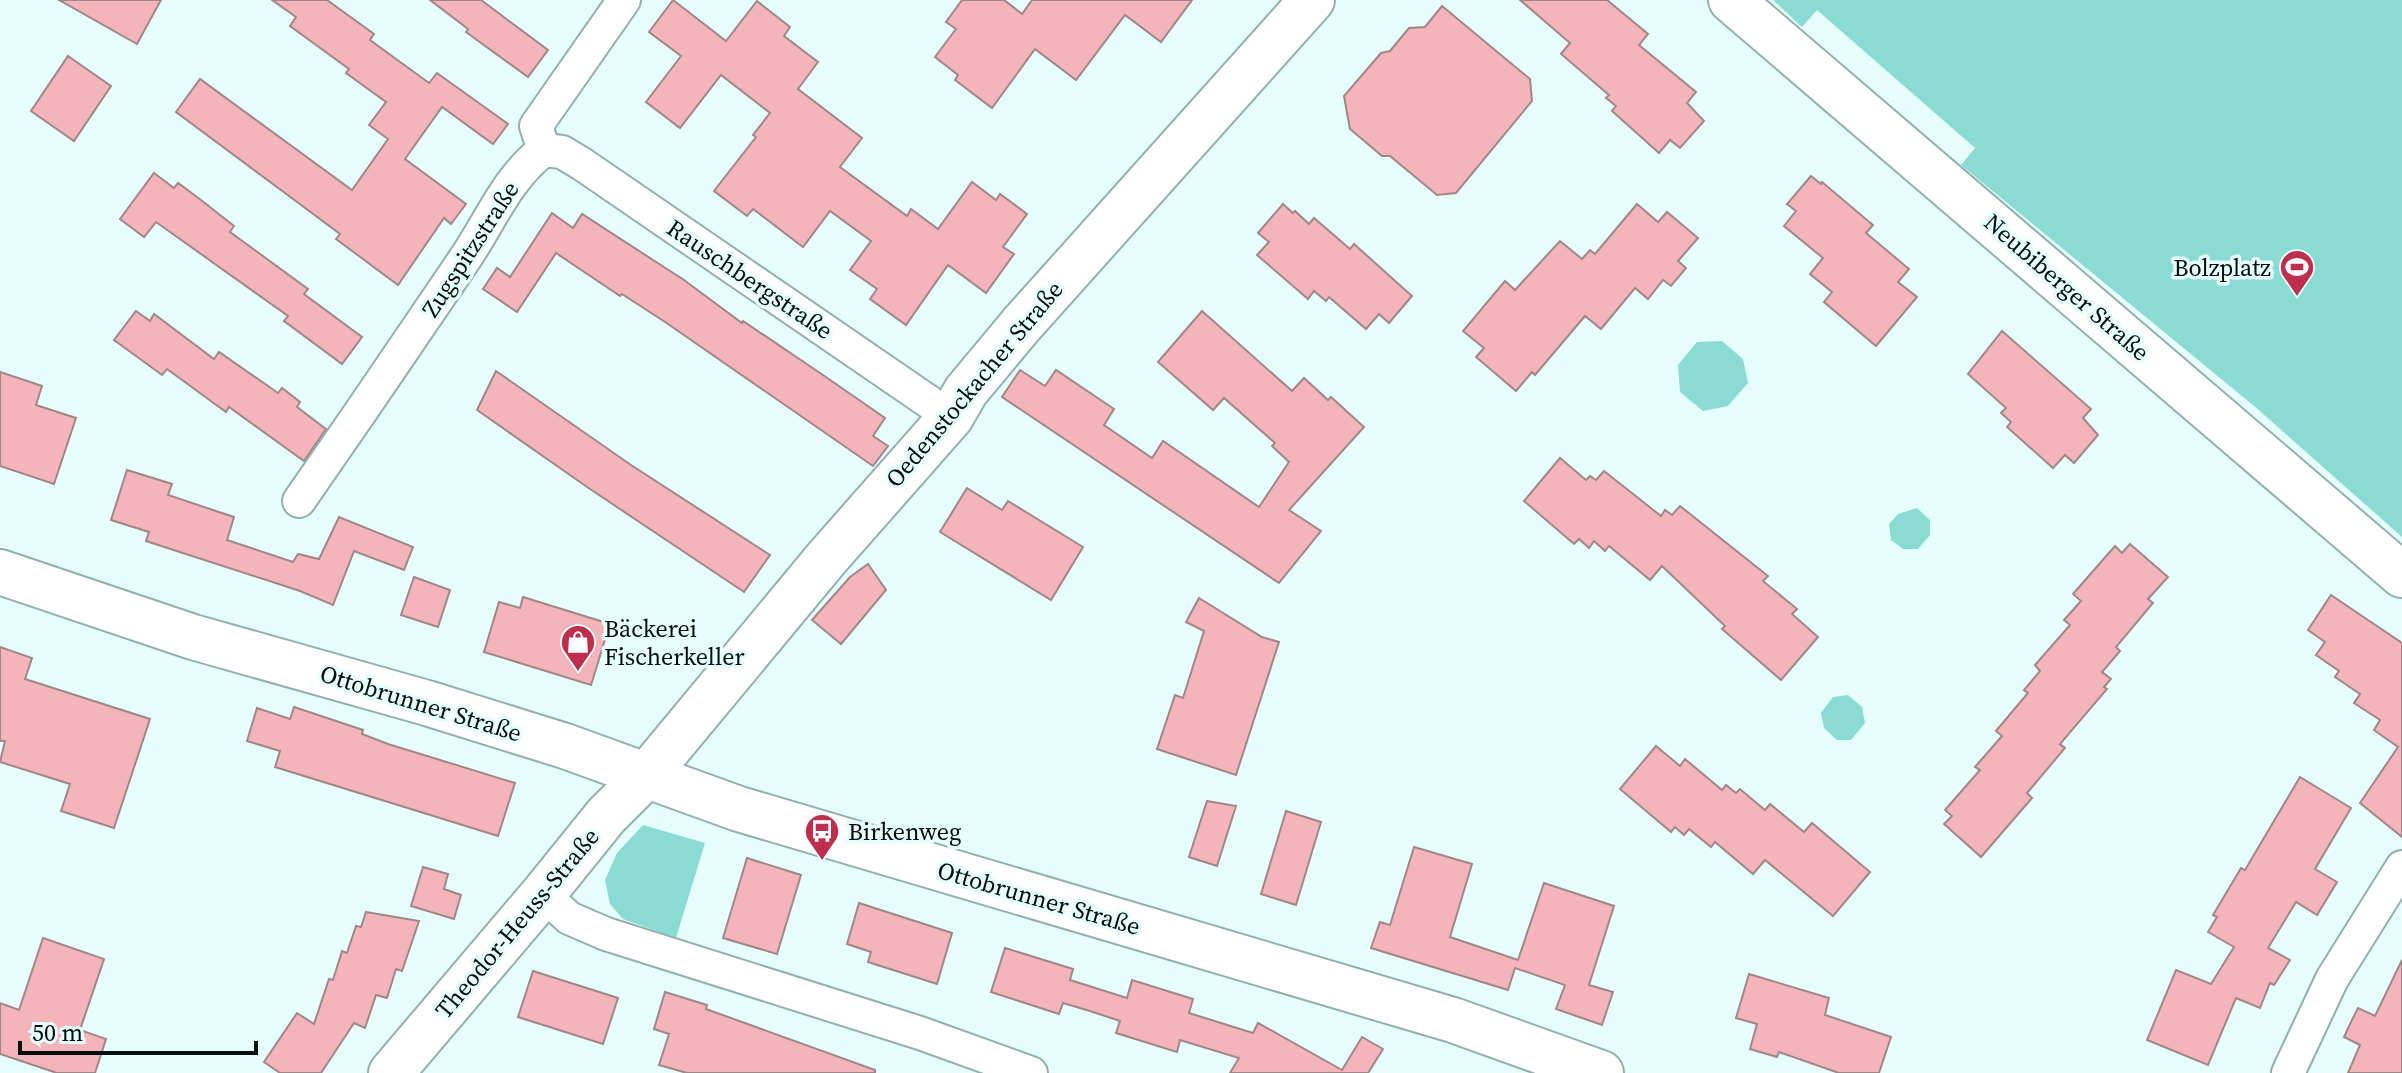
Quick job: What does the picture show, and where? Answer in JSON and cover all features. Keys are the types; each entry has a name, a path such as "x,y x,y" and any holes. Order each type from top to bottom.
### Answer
{"street":[{"path":"544,150 536,126 624,0"},
{"name":"Oedenstockacher Straße","path":"646,776 826,559 951,417 966,391 1021,325 1312,0"},
{"name":"Neubiberger Straße","path":"1731,0 2402,575"},
{"name":"Rauschbergstraße","path":"544,150 562,152 582,164 951,417"},
{"name":"Zugspitzstraße","path":"299,501 465,260 525,164 544,150"},
{"name":"Ottobrunner Straße","path":"0,572 202,639 565,746 833,838 1453,1020 1601,1073"},
{"name":"Theodor-Heuss-Straße","path":"391,1073 606,816 646,776"},
{"path":"2288,1073 2332,979 2402,867"},
{"path":"543,894 569,918 606,934 920,1033 1031,1073"}],"shaded area":[{"path":"1773,0 2402,0 2402,537 2254,406 1961,165 1975,148 1817,10 1802,27"},
{"path":"1722,341 1743,359 1748,383 1728,406 1703,411 1680,392 1678,365 1697,342"},
{"path":"1917,508 1930,520 1930,535 1918,549 1903,549 1891,540 1889,524 1898,514"},
{"path":"1848,695 1862,707 1865,723 1851,740 1837,740 1824,728 1821,713 1833,697"},
{"path":"643,825 705,843 676,938 623,919 610,904 605,880 617,853"}],"building":[{"path":"59,0 161,0 137,44"},
{"path":"272,0 327,0 374,34 370,40 429,83 437,73 508,124 493,144 442,107 405,159 466,204 451,224 444,218 398,285 336,239 340,234 176,112 200,79 352,190 388,139 369,125 386,102 346,73 349,69 290,26 296,17"},
{"path":"430,0 481,0 548,50 528,77 466,32 468,29"},
{"path":"673,0 726,41 757,1 790,27 784,36 818,62 798,89 862,138 840,167 907,216 911,209 938,229 972,182 996,200 1000,194 1027,214 1003,247 1014,254 986,293 948,265 906,325 870,299 877,289 850,270 871,241 830,211 803,247 753,209 747,216 714,191 756,137 753,135 770,113 721,75 680,128 646,102 681,56 649,32"},
{"path":"962,0 1004,0 1022,14 1032,0 1192,0 1161,42 1125,15 1076,80 1035,49 992,108 955,80 958,75 935,57 956,29 946,22"},
{"path":"1520,0 1607,0 1648,34 1639,45 1696,92 1687,103 1704,121 1680,148 1670,140 1659,153 1612,111 1616,106 1606,98 1609,95 1561,54 1570,43"},
{"path":"1442,6 1530,79 1532,101 1456,193 1437,195 1390,156 1382,156 1350,129 1344,96 1381,53 1390,51 1409,28 1425,27"},
{"path":"68,56 111,86 74,141 31,111"},
{"path":"154,173 174,188 178,183 234,226 230,232 308,289 304,294 362,337 342,364 284,321 288,316 156,222 144,237 120,219"},
{"path":"1811,176 1873,225 1866,233 1909,269 1898,282 1917,297 1876,346 1824,302 1832,292 1810,274 1823,258 1784,226 1796,211 1787,204"},
{"path":"1283,204 1309,224 1314,218 1350,249 1354,244 1412,296 1389,323 1379,314 1366,329 1329,297 1326,301 1314,291 1308,299 1257,255 1269,242 1258,233"},
{"path":"1637,204 1658,222 1667,212 1698,238 1678,261 1686,268 1671,286 1663,280 1648,299 1635,288 1601,329 1585,316 1535,375 1532,372 1516,391 1476,357 1484,348 1463,331 1505,281 1515,290 1560,241 1582,259 1590,250 1595,254"},
{"path":"552,213 573,228 582,214 823,375 885,418 873,436 888,446 873,466 665,322 556,253 517,312 483,289 497,268 510,277"},
{"path":"136,311 150,321 154,314 214,359 219,352 278,393 282,388 300,402 297,407 326,429 304,461 229,407 226,412 167,369 162,375 114,340"},
{"path":"1202,311 1292,391 1304,378 1364,427 1289,510 1321,531 1279,583 1002,397 1020,370 1045,386 1056,370 1114,409 1104,425 1152,458 1163,441 1259,507 1289,462 1272,446 1275,443 1224,398 1213,410 1158,362"},
{"path":"2002,331 2091,409 2083,418 2098,435 2074,463 2065,455 2053,468 2007,427 2011,422 2001,413 2006,408 1968,374"},
{"path":"496,371 631,465 770,555 744,592 477,410"},
{"path":"0,372 42,386 36,405 76,418 54,484 0,466"},
{"path":"1560,458 1586,480 1590,476 1596,480 1604,471 1661,516 1665,510 1672,515 1680,506 1768,576 1763,581 1797,609 1792,614 1818,637 1781,680 1722,629 1725,626 1662,566 1650,580 1609,546 1605,551 1594,541 1589,548 1579,539 1574,544 1524,501"},
{"path":"127,470 172,484 168,495 234,517 227,540 293,562 298,554 319,559 339,517 413,547 404,570 354,551 333,605 300,591 146,541 149,532 111,520"},
{"path":"967,488 1002,510 1008,501 1083,547 1051,600 940,532"},
{"path":"2130,544 2168,577 2148,599 2153,603 2116,647 2120,651 2102,672 2111,679 2104,687 2107,689 2060,744 2065,748 2027,793 2032,798 1981,857 1944,824 1952,816 1945,810 1980,770 1975,767 2002,736 1996,731 2028,693 2024,690 2040,671 2035,665 2070,625 2064,620 2081,601 2073,594 2115,546 2122,553"},
{"path":"868,564 886,590 841,644 812,620 850,577"},
{"path":"414,577 450,590 438,627 401,615"},
{"path":"2331,595 2402,643 2402,837 2360,803 2398,747 2374,730 2380,720 2354,703 2360,694 2335,677 2339,671 2316,655 2325,642 2308,630"},
{"path":"523,597 610,624 591,685 484,652 499,602 520,608"},
{"path":"1199,598 1262,637 1279,642 1236,775 1157,749 1175,695 1183,698 1204,631 1186,622"},
{"path":"0,647 32,658 25,679 150,719 114,828 61,811 70,784 0,762 5,741 0,741"},
{"path":"294,707 363,730 362,734 388,744 515,783 498,836 275,767 280,751 247,741 257,708 290,719"},
{"path":"1656,746 1680,766 1685,759 1722,790 1726,785 1736,793 1740,789 1765,810 1770,804 1804,832 1812,823 1870,872 1833,916 1765,860 1753,874 1715,842 1711,847 1689,829 1684,835 1675,827 1671,832 1620,789"},
{"path":"2300,777 2351,808 2315,869 2337,882 2317,915 2296,902 2268,948 2290,960 2274,985 2270,983 2260,1008 2236,998 2208,1065 2147,1040 2176,970 2211,984 2234,947 2208,932 2217,917 2213,915 2241,868 2245,870"},
{"path":"1207,801 1236,806 1217,866 1189,857"},
{"path":"1286,811 1321,822 1296,905 1261,894"},
{"path":"1414,847 1472,864 1450,937 1518,960 1544,883 1614,906 1589,985 1613,992 1602,1025 1556,1009 1565,985 1515,968 1508,990 1371,948 1380,922 1390,925"},
{"path":"747,858 801,875 777,954 723,938"},
{"path":"423,867 448,874 444,889 461,895 454,919 411,906"},
{"path":"859,903 952,933 937,984 868,962 871,952 847,944"},
{"path":"366,912 419,921 402,971 396,969 387,998 376,995 365,1028 354,1023 321,1073 280,1073 264,1062 297,1013 314,1024 342,951 347,953 356,926 361,927"},
{"path":"43,938 104,959 80,1030 106,1039 95,1073 57,1073 0,1054 0,1003 19,1010"},
{"path":"1005,948 1073,969 1070,980 1127,998 1132,980 1193,999 1189,1013 1253,1033 1258,1023 1342,1070 1362,1037 1383,1049 1368,1073 1230,1073 1239,1058 1180,1040 1177,1052 1116,1033 1120,1021 1090,1011 1063,1003 1059,1014 991,992"},
{"path":"2402,960 2402,1073 2348,1073 2360,1045 2344,1037 2351,1022 2358,1008 2375,1016"},
{"path":"533,971 618,998 603,1044 518,1017"},
{"path":"1749,974 1829,998 1825,1015 1891,1037 1879,1073 1839,1073 1779,1052 1777,1057 1750,1049 1757,1024 1736,1018"},
{"path":"665,992 707,1005 706,1009 875,1070 875,1073 687,1073 659,1065 669,1034 654,1029"}],"place":[{"name":"Bolzplatz","path":"2297,298"},
{"name":"Bäckerei Fischerkeller","path":"578,673"},
{"name":"Birkenweg","path":"822,862"}]}
